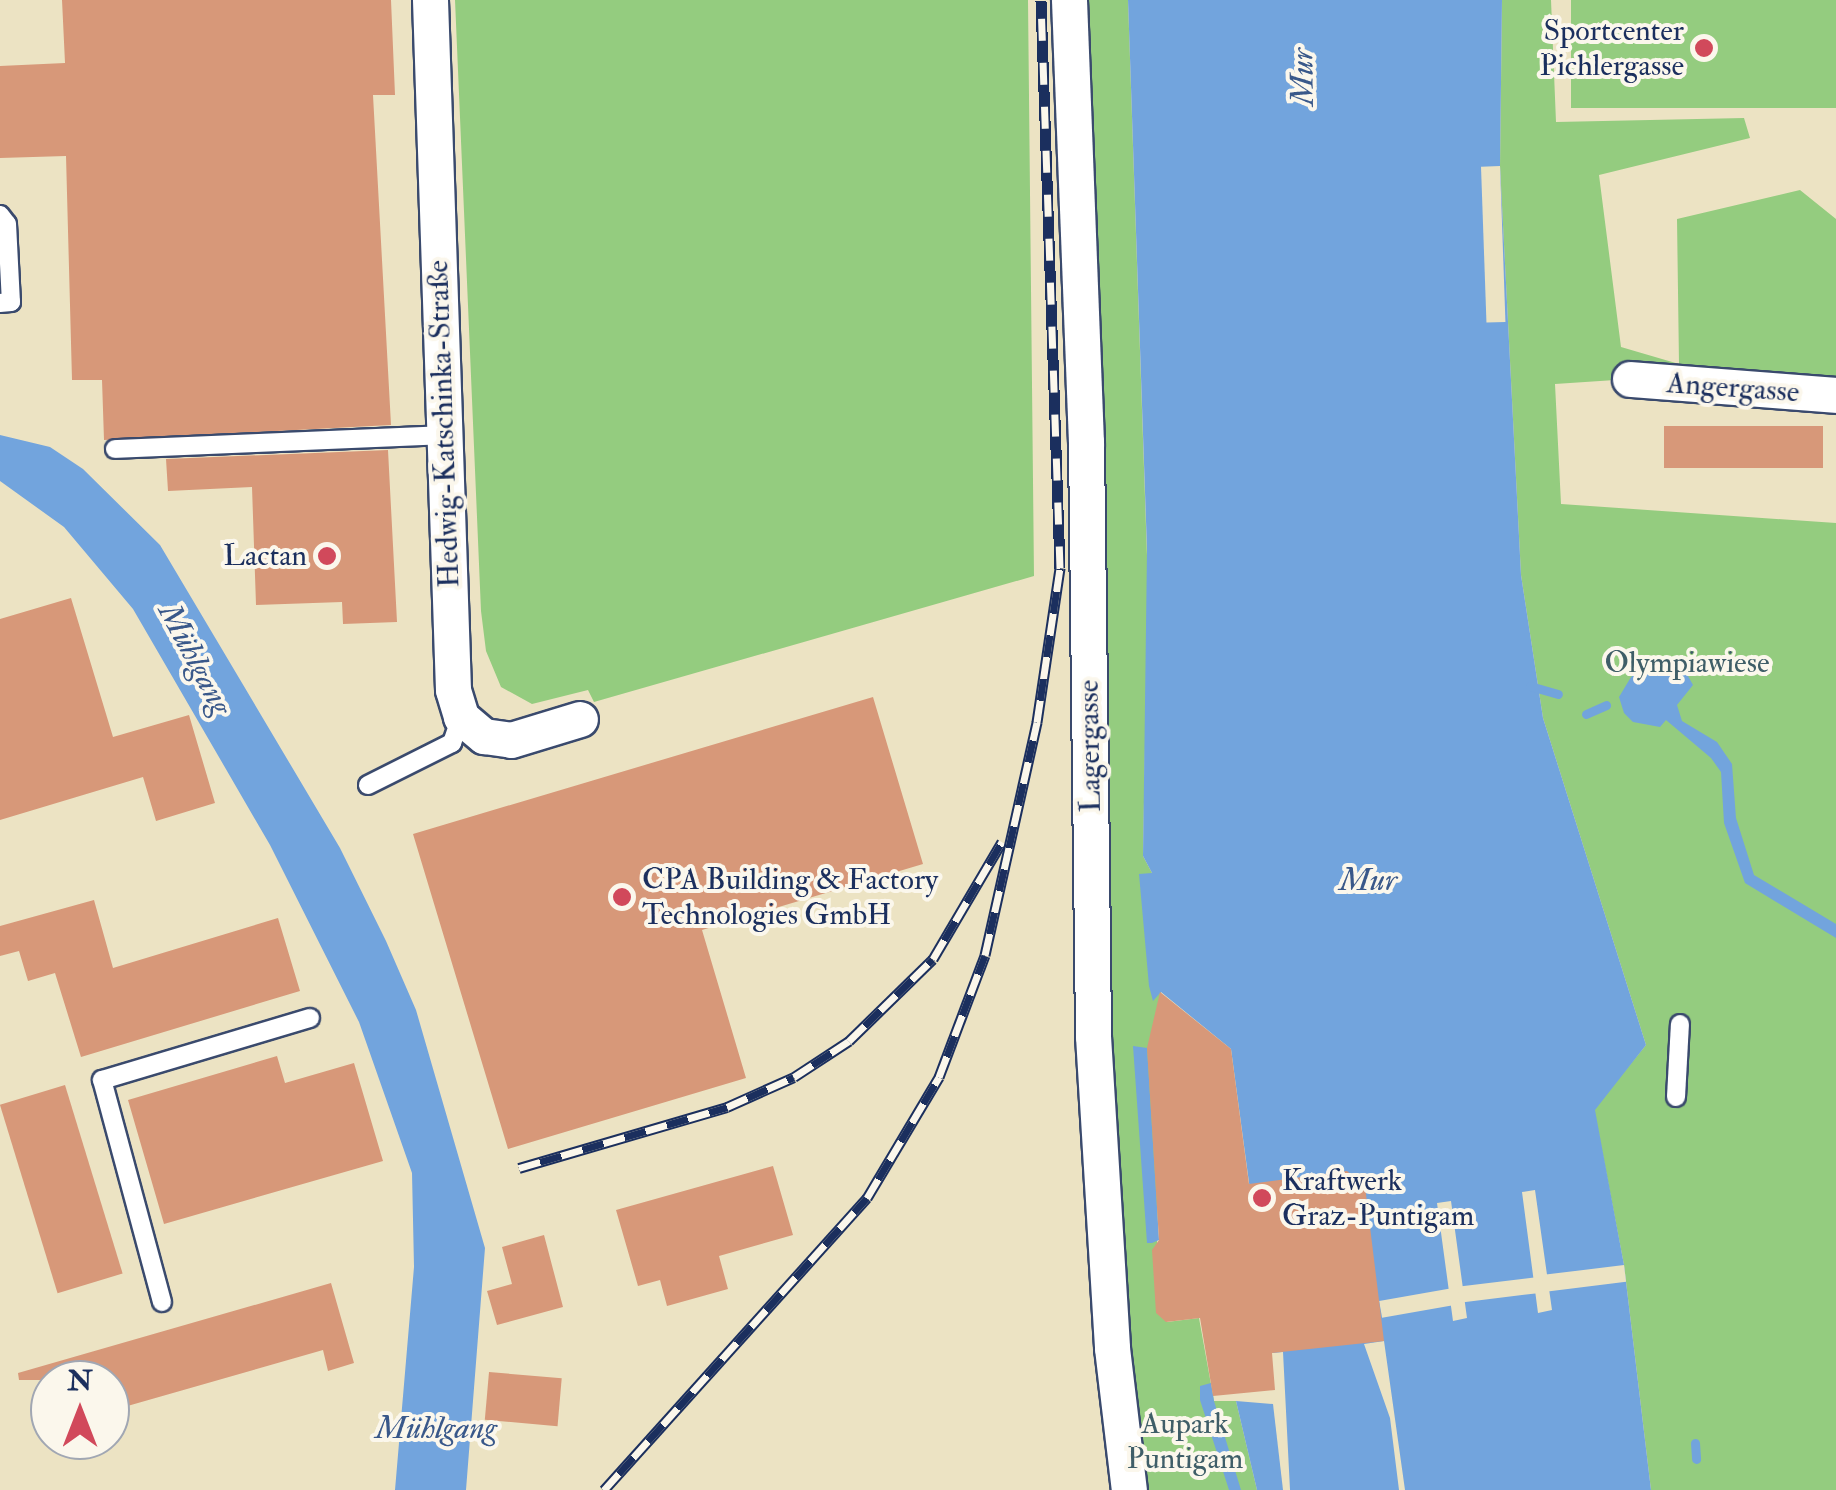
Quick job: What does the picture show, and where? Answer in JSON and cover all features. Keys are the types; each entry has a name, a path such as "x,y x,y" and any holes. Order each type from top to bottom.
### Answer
{"street":[{"name":"Hedwig-Katschinka-Straße","path":"430,0 453,690 461,717"},
{"name":"Lagergasse","path":"1069,0 1086,442 1093,1036 1112,1348 1129,1490"},
{"name":"Angergasse","path":"1630,379 1836,395"},
{"path":"461,717 484,736 511,740 580,719"}],"lane":[{"path":"0,215 7,224 11,302 0,303"},
{"path":"115,449 444,435"},
{"path":"368,785 452,743 461,717"},
{"path":"162,1302 102,1080 310,1018"},
{"path":"1676,1096 1680,1024"}],"green space":[{"path":"455,0 1028,0 1034,576 594,702 588,690 532,704 501,687 486,651 481,611"},
{"name":"Aupark Puntigam","path":"1086,0 1128,0 1148,585 1143,856 1152,873 1161,992 1156,1312 1167,1322 1199,1318 1214,1401 1236,1401 1257,1490 1142,1490 1126,1342 1109,963"},
{"name":"Olympiawiese","path":"1502,0 1551,0 1556,122 1744,118 1750,138 1599,175 1621,347 1679,364 1677,219 1800,190 1836,219 1836,395 1630,379 1555,384 1561,504 1836,523 1836,1490 1651,1490 1624,1265 1594,1109 1646,1045 1543,718 1521,575 1500,166"},
{"name":"Sportcenter Pichlergasse","path":"1571,0 1836,0 1836,108 1571,108"}],"water":[{"name":"Mur","path":"1128,0 1502,0 1500,166 1521,575 1543,718 1646,1045 1595,1110 1624,1265 1651,1490 1405,1490 1384,1341 1364,1344 1390,1418 1399,1490 1290,1490 1283,1352 1272,1353 1231,1049 1161,992 1153,1001 1149,986 1139,874 1152,873 1143,856 1147,550","holes":["1535,1190 1552,1310 1538,1313 1522,1192","1451,1201 1467,1318 1453,1321 1437,1203"]},
{"name":"Mühlgang","path":"0,435 50,447 83,469 160,545 340,848 386,941 416,1010 485,1248 466,1490 395,1490 414,1267 412,1173 359,1022 270,845 133,609 64,527 0,481"},
{"path":"1655,659 1683,667 1693,685 1677,705 1682,721 1717,742 1732,764 1736,818 1754,875 1836,924 1836,938 1745,883 1724,823 1721,772 1711,758 1666,720 1660,727 1633,722 1624,713 1619,697 1631,677"},
{"path":"1133,1046 1147,1048 1159,1240 1152,1243 1147,1243"},
{"path":"1211,1383 1241,1490 1229,1490 1200,1400 1200,1386"},
{"path":"1236,1401 1273,1404 1283,1490 1257,1490"}],"pier":[{"path":"1500,166 1505,322 1486,323 1481,167"},
{"path":"1624,1265 1626,1282 1544,1292 1542,1275"},
{"path":"1538,1277 1540,1293 1460,1303 1458,1287"},
{"path":"1453,1288 1456,1305 1382,1318 1379,1301"}],"building":[{"path":"62,0 391,0 395,95 373,95 391,425 104,440 102,380 72,380 66,156 0,158 0,66 65,63"},
{"path":"1664,426 1823,426 1823,468 1664,468"},
{"path":"388,450 397,622 343,624 342,602 256,605 252,487 168,491 166,459"},
{"path":"71,598 113,737 189,715 215,803 156,821 143,777 0,820 0,619"},
{"name":"CPA Building & Factory Technologies GmbH","path":"873,697 923,864 702,930 746,1078 508,1149 413,834"},
{"path":"94,900 113,968 278,918 300,991 81,1057 55,973 28,981 19,951 0,956 0,926"},
{"name":"Kraftwerk Graz-Puntigam","path":"1160,992 1231,1049 1249,1184 1347,1171 1365,1186 1384,1341 1272,1353 1275,1390 1213,1396 1200,1318 1166,1322 1156,1313 1152,1250 1159,1240 1147,1048"},
{"path":"277,1056 285,1083 354,1063 383,1161 164,1224 128,1100"},
{"path":"65,1085 123,1273 58,1293 0,1105"},
{"path":"773,1166 793,1235 719,1256 728,1289 667,1306 660,1280 638,1286 616,1210"},
{"path":"544,1235 563,1307 497,1325 487,1291 512,1284 502,1247"},
{"path":"331,1283 354,1363 328,1371 323,1350 130,1405 130,1360 63,1360"},
{"path":"30,1370 30,1380 19,1380 18,1373"},
{"path":"489,1372 562,1378 558,1426 485,1420"}],"waterway":[{"path":"1530,686 1558,694"},
{"path":"1586,714 1606,705"},
{"path":"1695,1443 1696,1459"}],"railway":[{"path":"604,1490 867,1198 939,1077 985,955 1037,722 1060,568 1041,0"},
{"path":"519,1168 727,1107 794,1077 849,1041 933,959 1002,842"}],"place":[{"name":"Sportcenter Pichlergasse","path":"1704,48"},
{"name":"Lactan","path":"327,556"},
{"name":"CPA Building & Factory Technologies GmbH","path":"622,897"},
{"name":"Kraftwerk Graz-Puntigam","path":"1262,1198"}]}
